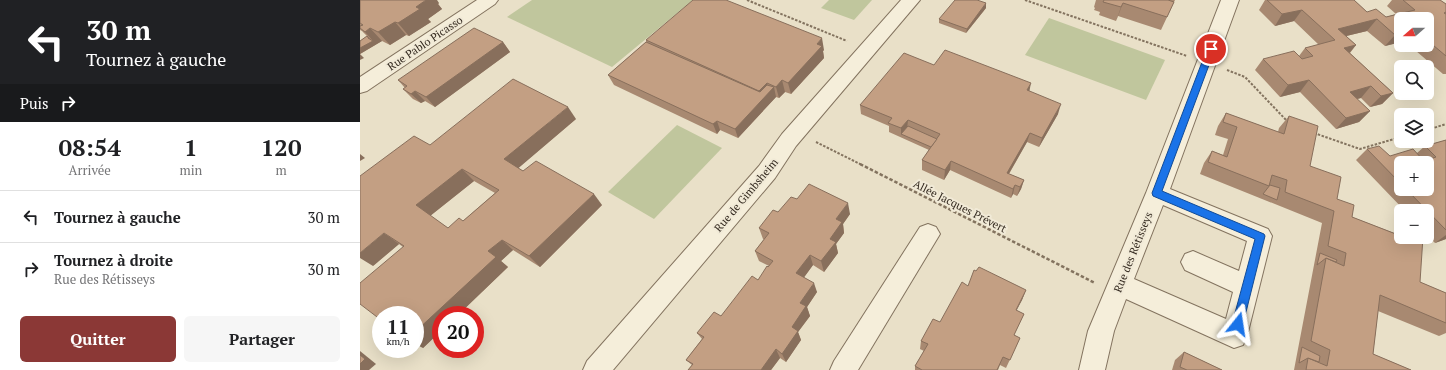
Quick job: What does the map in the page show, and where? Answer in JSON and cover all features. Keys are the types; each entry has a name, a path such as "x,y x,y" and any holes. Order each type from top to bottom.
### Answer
{"street":[{"name":"Rue Pablo Picasso","path":"360,86 489,0"},
{"name":"Rue de Gimbsheim","path":"596,370 767,172 796,132 911,0"},
{"name":"Rue des Rétisseys","path":"1092,370 1101,331 1157,193 1230,0"},
{"path":"1118,289 1234,336 1260,236 1157,193"},
{"path":"843,370 928,234"},
{"path":"1193,262 1247,287"}],"path":[{"path":"747,0 868,50"},
{"path":"1434,128 1446,124"},
{"name":"Allée Jacques Prévert","path":"796,132 1118,289"}],"green space":[{"path":"532,0 693,0 612,67 507,17"},
{"path":"829,0 872,0 854,20 821,8"},
{"path":"1049,18 1165,60 1146,100 1025,55"},
{"path":"677,125 722,148 654,219 608,192"}],"building":[{"path":"360,0 426,0 416,7 420,9 398,23 395,22 378,32 370,28 365,32 360,28 360,26 363,25 360,23"},
{"path":"693,0 726,0 822,38 817,44 822,46 788,83 782,80 776,87 767,83 759,91 646,40"},
{"path":"955,0 977,0 986,3 967,29 939,19"},
{"path":"1104,0 1168,0 1174,2 1167,17 1123,3 1121,7 1103,2"},
{"path":"1267,0 1354,0 1367,12 1376,9 1386,17 1394,15 1394,34 1377,19 1338,29 1356,45 1344,48 1393,93 1381,96 1371,86 1350,92 1370,111 1346,118 1309,80 1288,85 1263,59 1294,51 1302,59 1313,56 1305,48 1335,40 1302,10 1282,14"},
{"path":"1403,0 1440,0 1446,4 1446,12 1444,13 1446,14 1446,56 1434,46 1434,12 1407,12 1415,10"},
{"path":"474,28 503,42 426,97 415,91 411,94 403,89 407,86 398,80"},
{"path":"367,36 373,41 360,48 360,41"},
{"path":"646,42 760,92 767,85 774,87 735,129 717,121 713,124 608,75"},
{"path":"945,50 1031,83 1027,90 1061,104 1042,138 1030,133 1007,173 1024,180 1020,187 1015,185 1013,189 951,161 945,170 922,160 940,134 908,120 901,128 888,123 892,118 860,105 904,53 934,65"},
{"path":"513,79 568,107 504,159 523,171 536,161 594,194 529,256 502,240 488,251 496,257 443,306 432,306 432,316 424,324 424,306 372,306 372,313 360,304 360,283 404,246 384,233 360,253 360,176 414,136 430,145","holes":["462,169 499,190 463,221 459,218 448,228 416,205"]},
{"path":"1226,113 1284,134 1289,116 1318,126 1310,166 1341,177 1337,199 1354,205 1352,217 1394,233 1394,244 1423,244 1420,282 1446,293 1446,323 1380,295 1373,354 1411,370 1306,370 1308,358 1327,366 1330,350 1311,341 1326,258 1344,266 1346,253 1328,246 1334,211 1285,192 1287,180 1272,175 1269,186 1208,162 1212,151 1227,157 1237,127 1223,122"},
{"path":"908,126 937,139 931,147 901,134"},
{"path":"1446,140 1446,230 1434,218 1434,204 1421,204 1413,196 1434,196 1434,158 1436,157 1427,148 1434,148 1434,143"},
{"path":"1379,146 1390,156 1413,149 1419,156 1394,156 1394,177 1367,149"},
{"path":"809,184 848,203 836,219 842,222 830,239 836,242 821,261 810,255 796,273 814,283 800,303 806,306 792,327 798,331 782,354 776,349 761,370 688,370 693,364 686,360 704,337 697,333 714,312 721,316 752,276 758,280 767,266 768,267 773,261 755,251 769,233 759,228 773,210 778,212 791,197 797,199"},
{"path":"1270,185 1280,188 1277,200 1263,194"},
{"path":"1320,253 1337,260 1336,262 1326,258 1317,265"},
{"path":"979,267 1026,290 1016,310 1024,314 1014,335 1020,338 1010,360 1003,357 997,370 922,370 915,366 928,344 921,341 933,319 940,322 962,282 968,286 974,270 976,271"},
{"path":"1302,347 1320,356 1319,362 1308,358 1299,363"},
{"path":"1184,352 1222,370 1187,370 1180,367"},
{"path":"360,355 365,359 360,364"}],"route":[{"path":"1211,49 1157,193 1260,236 1238,324"}]}
